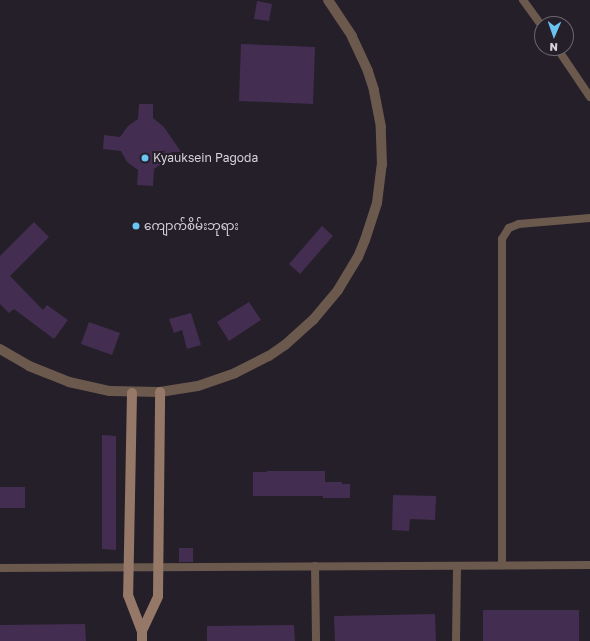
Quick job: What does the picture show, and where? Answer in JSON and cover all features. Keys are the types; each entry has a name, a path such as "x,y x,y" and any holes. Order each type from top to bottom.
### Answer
{"street":[{"path":"0,349 29,366 69,382 89,388 132,393 160,392 198,386 229,376 258,362 285,345 314,320 334,295 348,274 365,240 375,209 380,184 382,146 379,114 374,90 361,53 342,20 328,0"},
{"path":"142,636 158,596 160,392"},
{"path":"132,393 128,595 142,636"}],"lane":[{"path":"523,0 535,16"},
{"path":"562,56 590,97"},
{"path":"502,565 502,239 509,228 519,224 590,218"},
{"path":"0,568 590,565"},
{"path":"315,566 316,641"},
{"path":"456,641 457,566"}],"building":[{"path":"257,1 272,4 269,21 254,19"},
{"path":"241,44 315,47 313,104 239,101"},
{"path":"139,104 153,104 153,118 164,127 181,152 172,152 163,163 154,169 153,186 137,185 138,170 127,162 121,151 103,149 104,135 120,137 128,126 138,119"},
{"path":"34,222 49,237 10,276 43,310 47,305 68,320 54,339 14,309 9,313 0,304 0,256"},
{"path":"322,226 333,236 300,274 289,264"},
{"path":"249,302 261,320 229,341 217,322"},
{"path":"191,313 201,345 187,349 182,330 174,333 169,319"},
{"path":"89,322 120,333 112,355 81,344"},
{"path":"102,435 116,436 116,550 102,549"},
{"path":"325,471 325,482 342,482 342,484 350,484 350,498 323,498 323,496 253,496 253,472"},
{"path":"0,487 25,487 25,508 0,508"},
{"path":"393,495 436,496 435,520 410,519 409,531 392,530"},
{"path":"179,548 193,548 193,562 179,562"},
{"path":"483,610 579,610 579,641 483,641"},
{"path":"435,614 436,641 335,641 334,616"},
{"path":"85,624 86,641 0,641 0,625"},
{"path":"294,625 295,641 207,641 207,626"}],"place":[{"name":"Kyauksein Pagoda","path":"145,158"},
{"name":"ကျောက်စိမ်းဘုရား","path":"136,226"}]}
